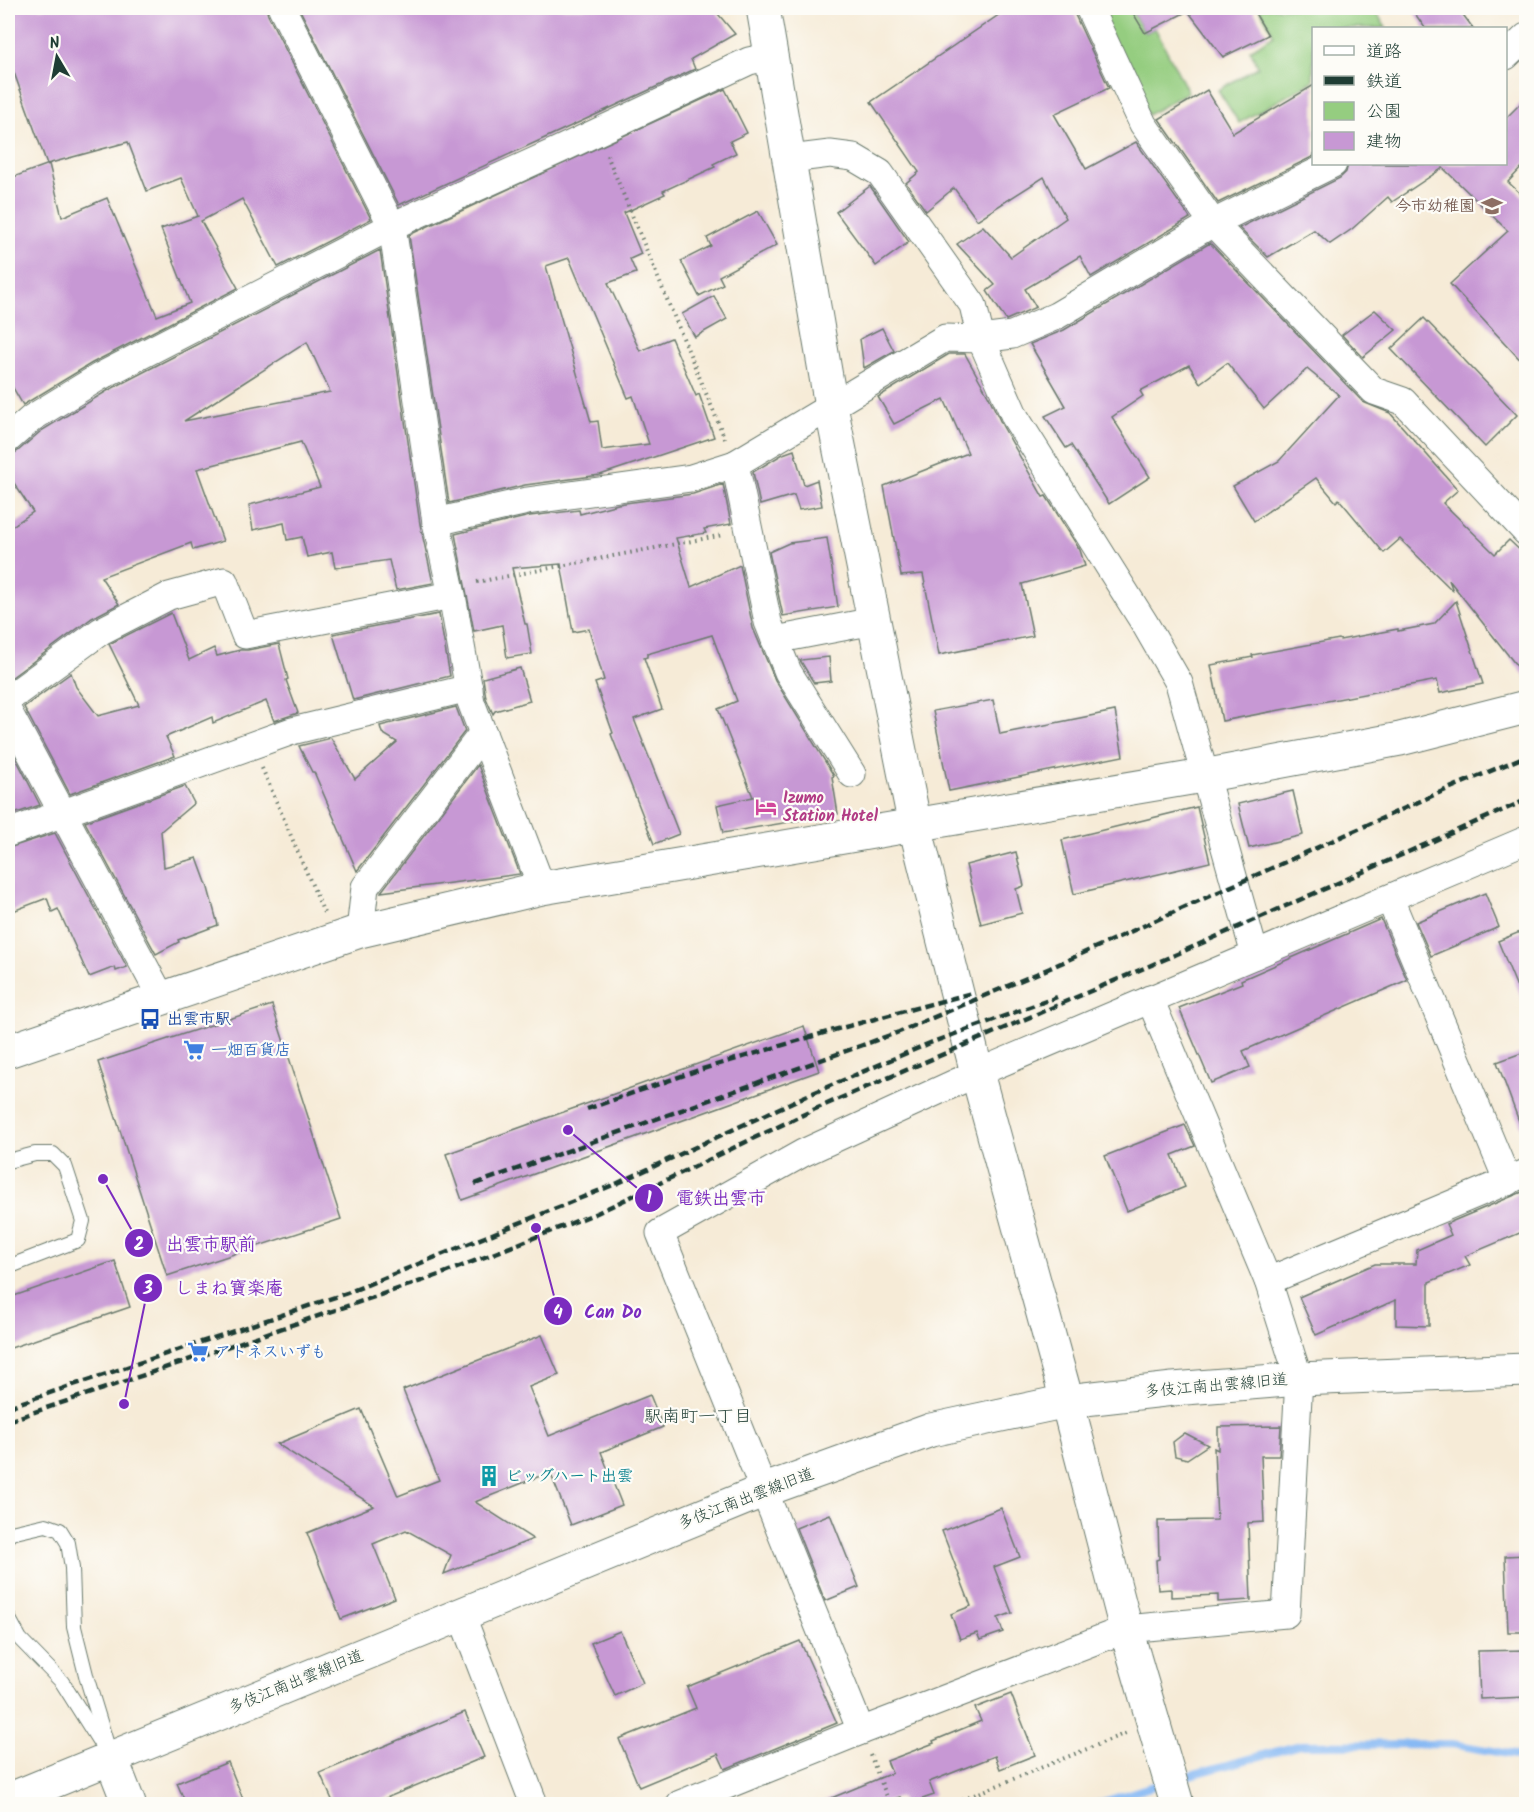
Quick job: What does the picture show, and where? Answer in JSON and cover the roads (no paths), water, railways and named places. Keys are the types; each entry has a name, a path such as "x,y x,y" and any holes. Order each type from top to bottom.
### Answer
{"street":[{"path":"282,8 392,225 436,522 471,702 542,888"},
{"path":"763,8 831,406 915,826 977,1072 1067,1401 1126,1629 1177,1804"},
{"path":"1089,8 1143,124 1213,223 1374,391 1403,400 1527,532"},
{"path":"1507,55 1527,37"},
{"path":"8,439 32,418 99,377 392,225 597,133 749,61 772,56"},
{"path":"790,159 831,154 853,157 880,173 973,305 981,339 1015,417 1145,624 1179,684 1255,955"},
{"path":"436,522 526,501 691,478 735,464 945,338 981,339 1012,335 1056,316 1213,223 1331,165"},
{"path":"735,464 768,622 789,672 852,774"},
{"path":"8,699 101,631 169,596 224,581 245,635 451,591"},
{"path":"775,640 874,621"},
{"path":"8,833 292,731 469,688"},
{"path":"8,1052 348,935 542,888 1203,776 1400,739 1527,707"},
{"path":"8,711 160,998"},
{"path":"348,935 365,887 483,733"},
{"path":"861,1731 660,1233 803,1154 977,1072 1527,840"},
{"path":"1268,1281 1517,1177 1390,899"},
{"path":"680,1804 861,1731 1126,1629 1286,1614 1299,1379 1268,1281 1150,999"},
{"name":"多伎江南出雲線旧道","path":"8,1800 765,1490 931,1430 1067,1401 1173,1389 1299,1379 1527,1370"},
{"path":"461,1614 534,1804"},
{"path":"111,1758 129,1804"}],"lane":[{"path":"8,1161 35,1154 53,1154 65,1166 83,1221 78,1240 8,1267"},
{"path":"8,1536 11,1533 46,1525 60,1530 68,1543 72,1568 74,1627 111,1758"},
{"path":"8,1617 20,1639 62,1682 111,1758"}],"waterway":[{"path":"1176,1779 1300,1745 1452,1744 1526,1757"},
{"path":"1097,1804 1163,1783"}],"railway":[{"path":"475,1184 899,1032 1050,968 1436,794 1526,756"},
{"path":"8,1421 439,1275 597,1213 813,1110 1177,954 1526,800"},
{"path":"587,1109 696,1071 834,1030 972,993"},
{"path":"8,1407 347,1293 618,1183 799,1099 930,1043 1057,997"}],"place":[{"name":"今市幼稚園","path":"1492,206"},
{"name":"Izumo Station Hotel","path":"766,807"},
{"name":"出雲市駅","path":"150,1019"},
{"name":"一畑百貨店","path":"194,1050"},
{"name":"電鉄出雲市","path":"568,1130"},
{"name":"出雲市駅前","path":"103,1179"},
{"name":"Can Do","path":"536,1228"},
{"name":"アトネスいずも","path":"198,1352"},
{"name":"しまね寶楽庵","path":"124,1404"},
{"name":"ビッグハート出雲","path":"489,1476"}],"district":[{"name":"駅南町一丁目","path":"698,1417"}]}
